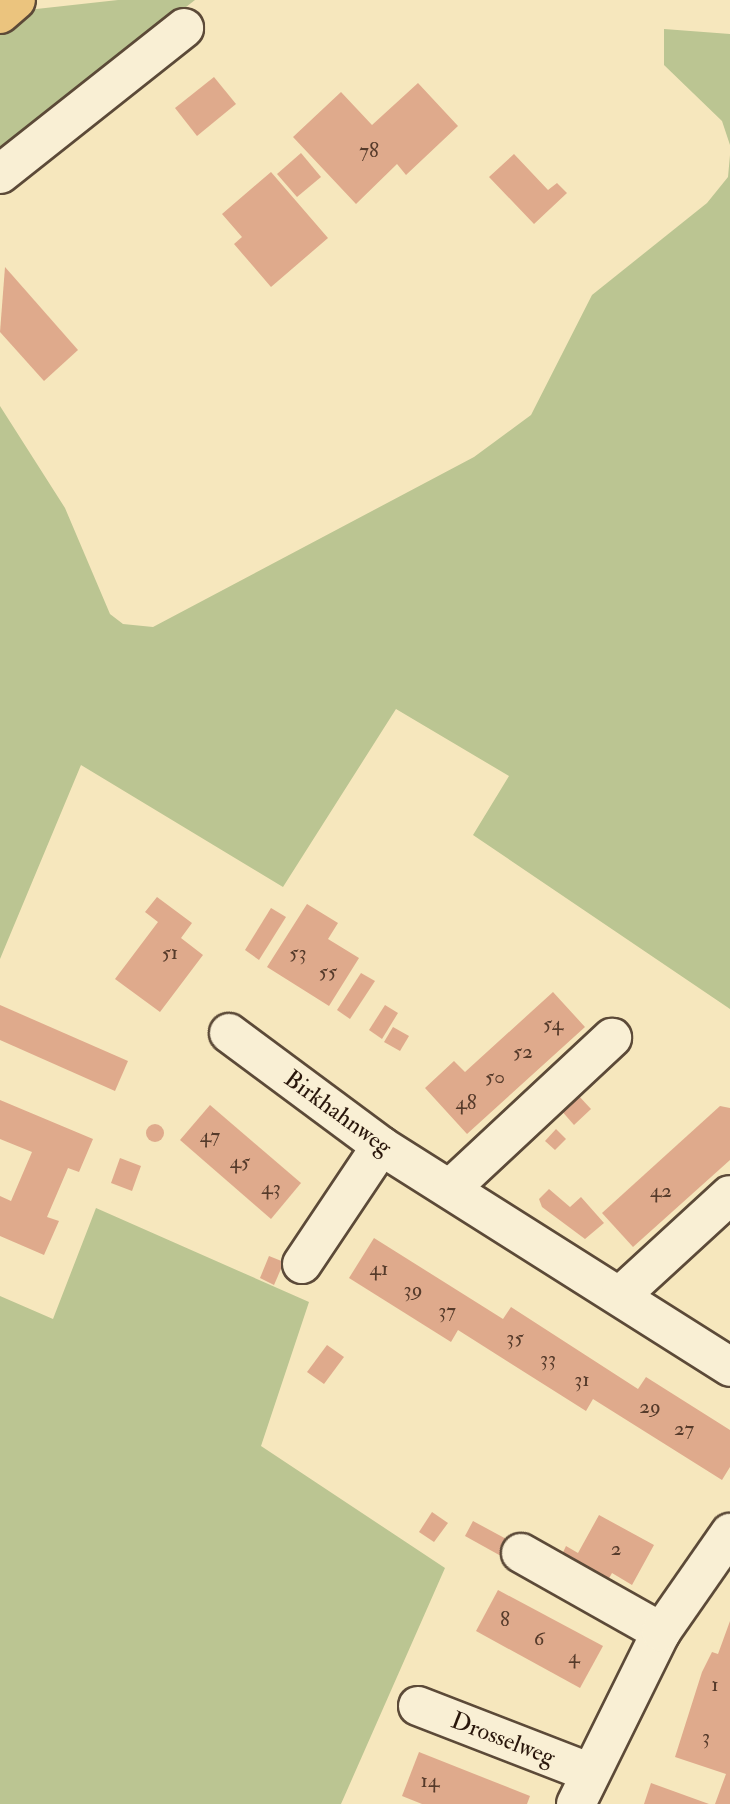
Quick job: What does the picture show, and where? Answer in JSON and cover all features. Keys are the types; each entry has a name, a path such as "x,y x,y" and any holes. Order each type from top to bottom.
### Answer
{"street":[{"path":"0,174 184,29"},
{"name":"Birkhahnweg","path":"229,1033 381,1146 452,1187 730,1367"},
{"path":"452,1187 612,1038"},
{"path":"302,1264 381,1146"},
{"path":"620,1296 730,1195"},
{"name":"Drosselweg","path":"418,1706 582,1788 661,1632 730,1533"},
{"path":"522,1553 661,1632"}],"green space":[{"path":"118,0 195,0 0,152 0,13"},
{"path":"664,29 730,34 730,145 722,121 664,65"},
{"path":"730,155 730,1009 473,835 509,776 396,709 283,887 81,765 0,959 0,406 65,508 110,614 123,624 153,627 474,457 531,415 592,295 707,203 728,177"},
{"path":"96,1208 309,1302 261,1446 445,1568 341,1804 0,1804 0,1296 53,1319"}],"building":[{"path":"214,77 236,104 197,136 175,108"},
{"path":"418,83 458,126 406,175 397,164 356,204 293,137 341,92 372,125"},
{"path":"301,153 321,177 297,197 277,174"},
{"path":"514,154 548,190 557,183 567,193 534,224 489,177"},
{"path":"271,172 328,238 271,287 234,244 242,237 222,214"},
{"path":"5,267 78,350 44,381 0,332"},
{"path":"157,897 192,923 181,938 203,955 160,1012 115,979 158,922 145,912"},
{"path":"307,904 338,923 328,939 359,958 329,1006 267,967"},
{"path":"271,908 286,917 259,960 245,950"},
{"path":"361,973 375,981 350,1019 337,1010"},
{"path":"553,992 585,1027 467,1134 425,1088 454,1061 465,1072"},
{"path":"0,1005 128,1061 115,1091 0,1040"},
{"path":"385,1005 398,1013 382,1039 369,1030"},
{"path":"393,1027 409,1036 400,1051 384,1042"},
{"path":"577,1094 591,1109 574,1125 560,1109"},
{"path":"0,1100 93,1139 79,1172 68,1168 47,1217 59,1221 44,1255 0,1236 0,1196 11,1201 32,1152 0,1139"},
{"path":"210,1105 301,1183 271,1219 180,1140"},
{"path":"720,1106 730,1108 730,1160 633,1247 602,1213"},
{"path":"155,1124 161,1127 164,1133 161,1139 155,1142 149,1139 146,1133 149,1127"},
{"path":"556,1129 566,1139 555,1150 545,1141"},
{"path":"120,1158 141,1166 132,1191 111,1183"},
{"path":"549,1189 570,1207 581,1197 604,1223 585,1239 542,1207 539,1199"},
{"path":"374,1238 503,1319 511,1307 638,1389 646,1377 730,1430 730,1467 722,1480 593,1399 586,1411 458,1330 451,1342 349,1278"},
{"path":"269,1256 284,1262 274,1285 260,1278"},
{"path":"327,1345 344,1357 324,1384 307,1372"},
{"path":"432,1512 448,1523 434,1542 419,1532"},
{"path":"599,1515 654,1545 632,1585 612,1573 603,1589 557,1565 566,1546 578,1553"},
{"path":"473,1521 519,1546 510,1561 465,1536"},
{"path":"498,1590 603,1646 580,1688 476,1631"},
{"path":"730,1621 730,1804 715,1804 726,1774 675,1757 702,1672 712,1652 718,1654"},
{"path":"419,1752 530,1796 527,1804 422,1804 402,1796"},
{"path":"651,1783 709,1804 644,1804"}]}
